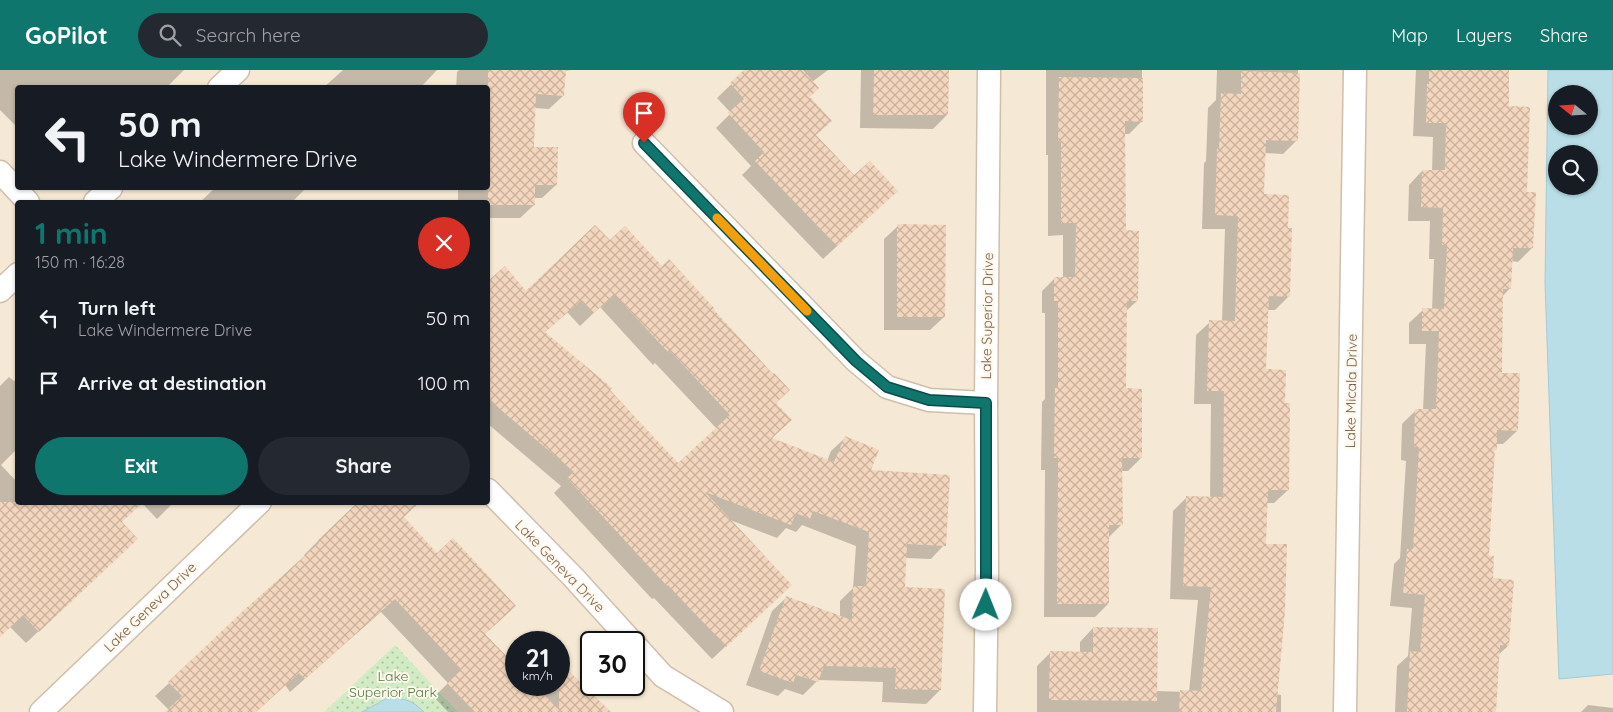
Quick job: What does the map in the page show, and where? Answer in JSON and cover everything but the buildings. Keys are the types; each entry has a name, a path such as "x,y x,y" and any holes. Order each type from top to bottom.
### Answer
{"street":[{"path":"222,85 238,70"},
{"name":"Lake Superior Drive","path":"984,712 987,569 986,403 989,70"},
{"name":"Lake Micala Drive","path":"1345,712 1355,70"},
{"path":"644,143 856,361 887,387 929,400 986,403"},
{"path":"0,172 15,188"},
{"path":"17,190 26,200"},
{"path":"97,200 109,190"},
{"path":"0,291 15,277"},
{"name":"Lake Geneva Drive","path":"490,492 574,578 622,631"},
{"name":"Lake Geneva Drive","path":"41,712 257,505"},
{"name":"Lake Geneva Drive","path":"645,656 663,676 722,712"}],"shaded area":[{"path":"0,70 1613,70 1613,712 458,712 395,645 324,712 0,712"}],"green space":[{"name":"Lake Superior Park","path":"395,645 458,712 324,712"}],"water":[{"path":"1548,70 1613,70 1613,674 1559,679 1545,283"},
{"path":"389,697 408,701 424,712 362,712"}],"slow traffic":[{"path":"717,218 807,311"}],"route":[{"path":"644,143 856,361 887,387 929,400 986,403 986,605"}]}
